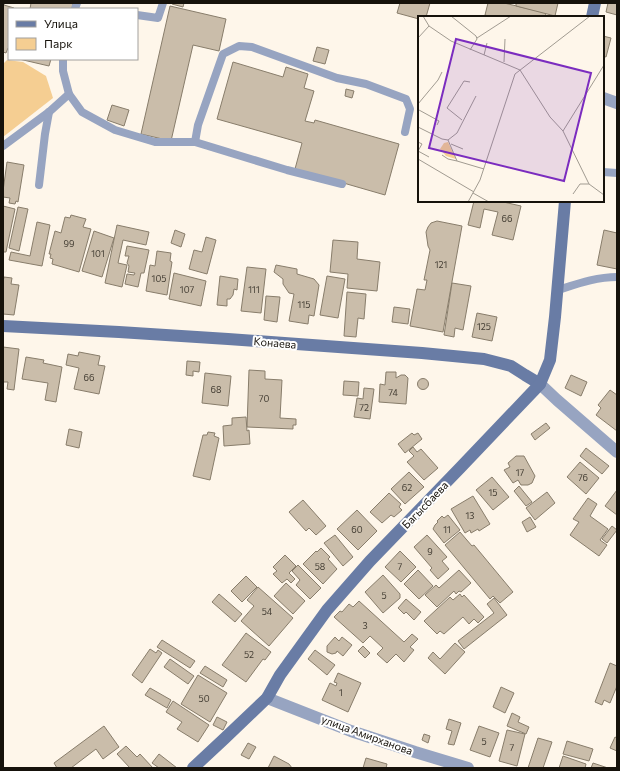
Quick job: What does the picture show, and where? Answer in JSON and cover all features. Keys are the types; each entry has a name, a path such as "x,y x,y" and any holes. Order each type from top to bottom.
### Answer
{"street":[{"path":"592,16 595,3"},
{"path":"604,98 617,103"},
{"name":"Багысбаева","path":"193,768 267,698 280,675 327,610 370,561 466,463 540,384 550,360 558,290 565,202"},
{"name":"Конаева","path":"3,326 228,339 484,359 511,366 540,384"},
{"path":"540,384 617,452"},
{"name":"улица Амирханова","path":"267,698 351,731 468,768"}],"lane":[{"path":"138,15 158,18 163,3"},
{"path":"195,142 198,125 223,54 239,46 252,47 336,78 366,84 406,99 410,109 405,132"},
{"path":"63,60 63,71 69,94 82,112 115,130 155,142 195,142 287,170 342,184"},
{"path":"3,146 49,112 69,94"},
{"path":"39,185 49,112"},
{"path":"604,172 617,173"},
{"path":"558,290 584,281 617,277"}],"green space":[{"path":"7,60 23,62 46,76 53,98 3,137 3,64"}],"building":[{"path":"4,3 4,5 14,8 8,8 8,48 6,53 3,52"},
{"path":"31,3 73,3 72,8 30,8"},
{"path":"172,3 184,3 183,7"},
{"path":"400,3 430,3 426,16 418,16 418,19 397,13"},
{"path":"488,3 504,3 546,13 545,16 485,15"},
{"path":"516,3 558,3 555,16 516,6"},
{"path":"608,3 617,3 617,15 606,12"},
{"path":"170,6 226,19 219,51 193,45 171,141 141,134"},
{"path":"604,36 611,38 606,57 604,56"},
{"path":"317,47 329,50 325,64 313,61"},
{"path":"23,60 51,60 49,66"},
{"path":"233,62 283,77 286,67 308,74 304,88 314,91 305,121 314,123 315,120 399,144 385,195 295,169 302,143 217,119"},
{"path":"346,89 354,91 352,98 345,96"},
{"path":"112,105 129,110 124,126 107,120"},
{"path":"7,162 24,165 18,202 16,201 15,204 9,203 10,198 3,197"},
{"path":"474,202 503,202 521,206 513,240 492,235 498,212 484,209 480,228 468,225"},
{"path":"3,206 15,209 6,252 3,252"},
{"path":"18,207 28,209 19,251 9,248"},
{"path":"71,215 86,219 83,227 91,229 79,272 52,264 53,259 50,258 51,254 49,254 55,231 61,233 65,217 70,218"},
{"path":"437,221 462,226 443,332 410,326 417,289 425,290 427,280 424,280 430,250 426,232 431,223"},
{"path":"37,222 50,225 42,266 9,260 11,252 30,256"},
{"path":"117,225 149,232 146,245 123,240 118,263 127,265 122,287 105,283"},
{"path":"175,230 185,234 181,247 171,243"},
{"path":"604,230 617,233 617,269 597,265"},
{"path":"94,231 114,238 102,277 82,271"},
{"path":"206,237 216,240 207,274 189,269 194,250 202,252"},
{"path":"333,240 358,242 357,259 380,262 377,291 347,288 348,274 330,272"},
{"path":"127,246 149,250 144,273 141,273 138,287 125,284 127,274 134,275 135,273 128,272 129,266 127,263 129,256 125,256"},
{"path":"157,251 171,253 170,261 172,262 167,295 146,291 150,265 155,266"},
{"path":"276,265 297,269 297,274 314,279 319,285 314,316 309,315 308,324 289,321 294,294 289,293 283,284 283,279 274,272"},
{"path":"247,267 266,269 261,313 241,311"},
{"path":"174,273 206,281 201,306 169,299"},
{"path":"220,276 238,279 237,290 234,289 233,295 230,299 227,299 227,306 217,305"},
{"path":"327,276 345,279 338,318 320,315"},
{"path":"4,277 12,278 11,284 19,285 14,315 3,314"},
{"path":"452,283 471,286 463,330 455,328 454,337 444,335"},
{"path":"347,292 366,294 364,319 358,318 356,337 344,336"},
{"path":"266,296 280,297 277,322 264,320"},
{"path":"394,307 410,309 408,324 392,322"},
{"path":"477,313 497,317 492,341 472,337"},
{"path":"3,347 19,349 14,390 7,389 8,382 3,382"},
{"path":"79,352 100,356 98,365 105,366 99,394 74,389 79,368 66,365 68,354 78,356"},
{"path":"26,357 44,360 43,363 62,367 56,402 45,400 48,383 22,379"},
{"path":"187,361 200,362 199,372 193,371 193,376 186,375"},
{"path":"249,370 265,371 265,379 282,380 280,418 296,419 296,425 293,425 293,429 247,427"},
{"path":"386,372 396,372 396,378 401,375 405,375 408,378 406,404 379,402 380,384 385,385"},
{"path":"205,373 231,376 228,406 202,403"},
{"path":"571,375 587,382 581,396 565,388"},
{"path":"421,379 425,379 427,380 427,388 421,389 418,386 418,382"},
{"path":"344,381 359,382 358,396 343,395"},
{"path":"364,388 374,389 370,419 354,417 357,398 363,399"},
{"path":"610,390 617,395 617,431 596,415 601,408 598,405"},
{"path":"246,417 250,444 224,446 223,426 232,425 232,418"},
{"path":"546,423 550,428 535,440 531,434"},
{"path":"69,429 82,432 79,448 66,445"},
{"path":"208,432 215,433 214,436 219,438 210,480 193,476 203,435 207,435"},
{"path":"412,433 414,435 418,433 422,439 405,453 398,444"},
{"path":"413,447 417,452 421,449 438,468 424,480 407,462 414,456 409,451"},
{"path":"586,448 609,466 602,474 580,456"},
{"path":"516,456 524,456 535,476 532,483 528,485 521,485 518,480 513,483 504,470 510,467 508,463"},
{"path":"580,462 599,478 586,494 567,477"},
{"path":"409,472 424,487 405,504 391,489"},
{"path":"492,477 509,497 493,510 476,490"},
{"path":"519,486 532,502 526,506 514,491"},
{"path":"617,490 617,515 605,506"},
{"path":"547,492 555,503 535,520 526,508"},
{"path":"389,493 401,504 399,507 402,510 394,517 391,515 382,523 370,512"},
{"path":"473,496 490,524 479,531 478,529 471,533 470,530 465,533 451,509"},
{"path":"588,498 597,504 590,516 608,529 600,540 607,545 599,556 570,535 579,522 573,519"},
{"path":"303,500 326,526 316,535 309,528 306,531 289,512"},
{"path":"357,510 377,531 358,550 337,529"},
{"path":"448,515 460,530 444,543 433,529 438,522 437,521 442,516 444,518"},
{"path":"530,517 536,527 527,532 522,522"},
{"path":"612,526 617,530 607,543 602,539"},
{"path":"460,532 472,546 474,545 513,592 500,603 493,596 490,599 445,545"},
{"path":"335,535 353,557 343,566 324,543"},
{"path":"427,535 447,557 442,561 449,569 438,579 430,570 432,568 414,547"},
{"path":"321,548 330,557 328,559 337,569 323,584 303,564"},
{"path":"400,551 416,567 401,582 385,567"},
{"path":"285,555 296,566 289,573 295,579 291,583 287,579 282,583 273,574 277,571 273,567"},
{"path":"298,565 321,588 310,599 296,585 300,580 292,571"},
{"path":"418,570 433,586 419,599 404,584"},
{"path":"459,570 471,583 461,592 459,591 456,594 454,591 437,607 425,595 436,585 439,588"},
{"path":"383,575 400,594 400,598 383,613 365,592"},
{"path":"246,576 257,587 242,602 231,591"},
{"path":"286,583 305,601 293,614 274,596"},
{"path":"258,587 293,618 269,646 241,621 254,606 247,600"},
{"path":"219,594 242,614 235,622 212,602"},
{"path":"460,594 462,597 464,595 484,617 478,623 474,619 469,624 463,617 444,634 440,631 437,634 424,621 450,597 453,600"},
{"path":"494,598 507,615 464,649 458,641 494,613 487,604"},
{"path":"406,599 421,612 414,620 406,612 404,614 398,608"},
{"path":"359,601 404,642 412,634 418,639 410,647 414,650 404,662 396,654 387,663 377,654 383,648 370,636 363,643 334,617 340,611 342,612 349,604 353,607"},
{"path":"246,633 271,652 265,660 263,659 246,682 222,665"},
{"path":"335,637 339,641 342,637 352,645 343,656 337,651 336,653 332,654 327,652 327,646"},
{"path":"162,640 195,661 190,668 157,647"},
{"path":"455,643 465,652 445,674 428,658 433,652 440,659"},
{"path":"363,646 370,653 365,658 358,651"},
{"path":"150,649 156,653 158,650 162,653 142,683 132,675"},
{"path":"315,650 335,665 327,675 308,659"},
{"path":"170,659 194,676 188,684 164,667"},
{"path":"610,663 617,666 617,686 610,703 604,700 602,705 595,702"},
{"path":"205,666 227,680 223,687 200,673"},
{"path":"338,673 361,683 348,712 322,700 330,683 336,686 337,683 334,682"},
{"path":"198,675 227,693 210,722 181,704"},
{"path":"501,687 514,693 505,713 493,707"},
{"path":"150,688 171,700 167,708 145,695"},
{"path":"173,701 209,725 198,742 177,729 182,722 166,712"},
{"path":"512,713 520,717 518,722 529,727 526,734 507,726"},
{"path":"217,717 227,722 223,730 213,725"},
{"path":"449,719 461,723 454,745 448,744 452,731 446,729"},
{"path":"104,726 119,747 103,759 96,749 71,768 57,768 54,763"},
{"path":"479,726 499,733 490,757 470,750"},
{"path":"507,730 525,734 517,766 499,761"},
{"path":"424,734 430,736 428,743 422,740"},
{"path":"615,737 617,738 617,751 610,748"},
{"path":"538,738 552,742 543,768 528,768"},
{"path":"567,741 593,749 589,761 563,754"},
{"path":"248,743 256,747 249,759 241,755"},
{"path":"126,746 137,757 140,754 153,768 130,768 117,754"},
{"path":"159,754 177,768 159,768 152,763"},
{"path":"274,756 289,764 292,768 268,768"},
{"path":"563,756 586,764 585,768 559,768"},
{"path":"366,758 387,764 386,768 363,768"},
{"path":"593,763 608,768 591,768"}]}
